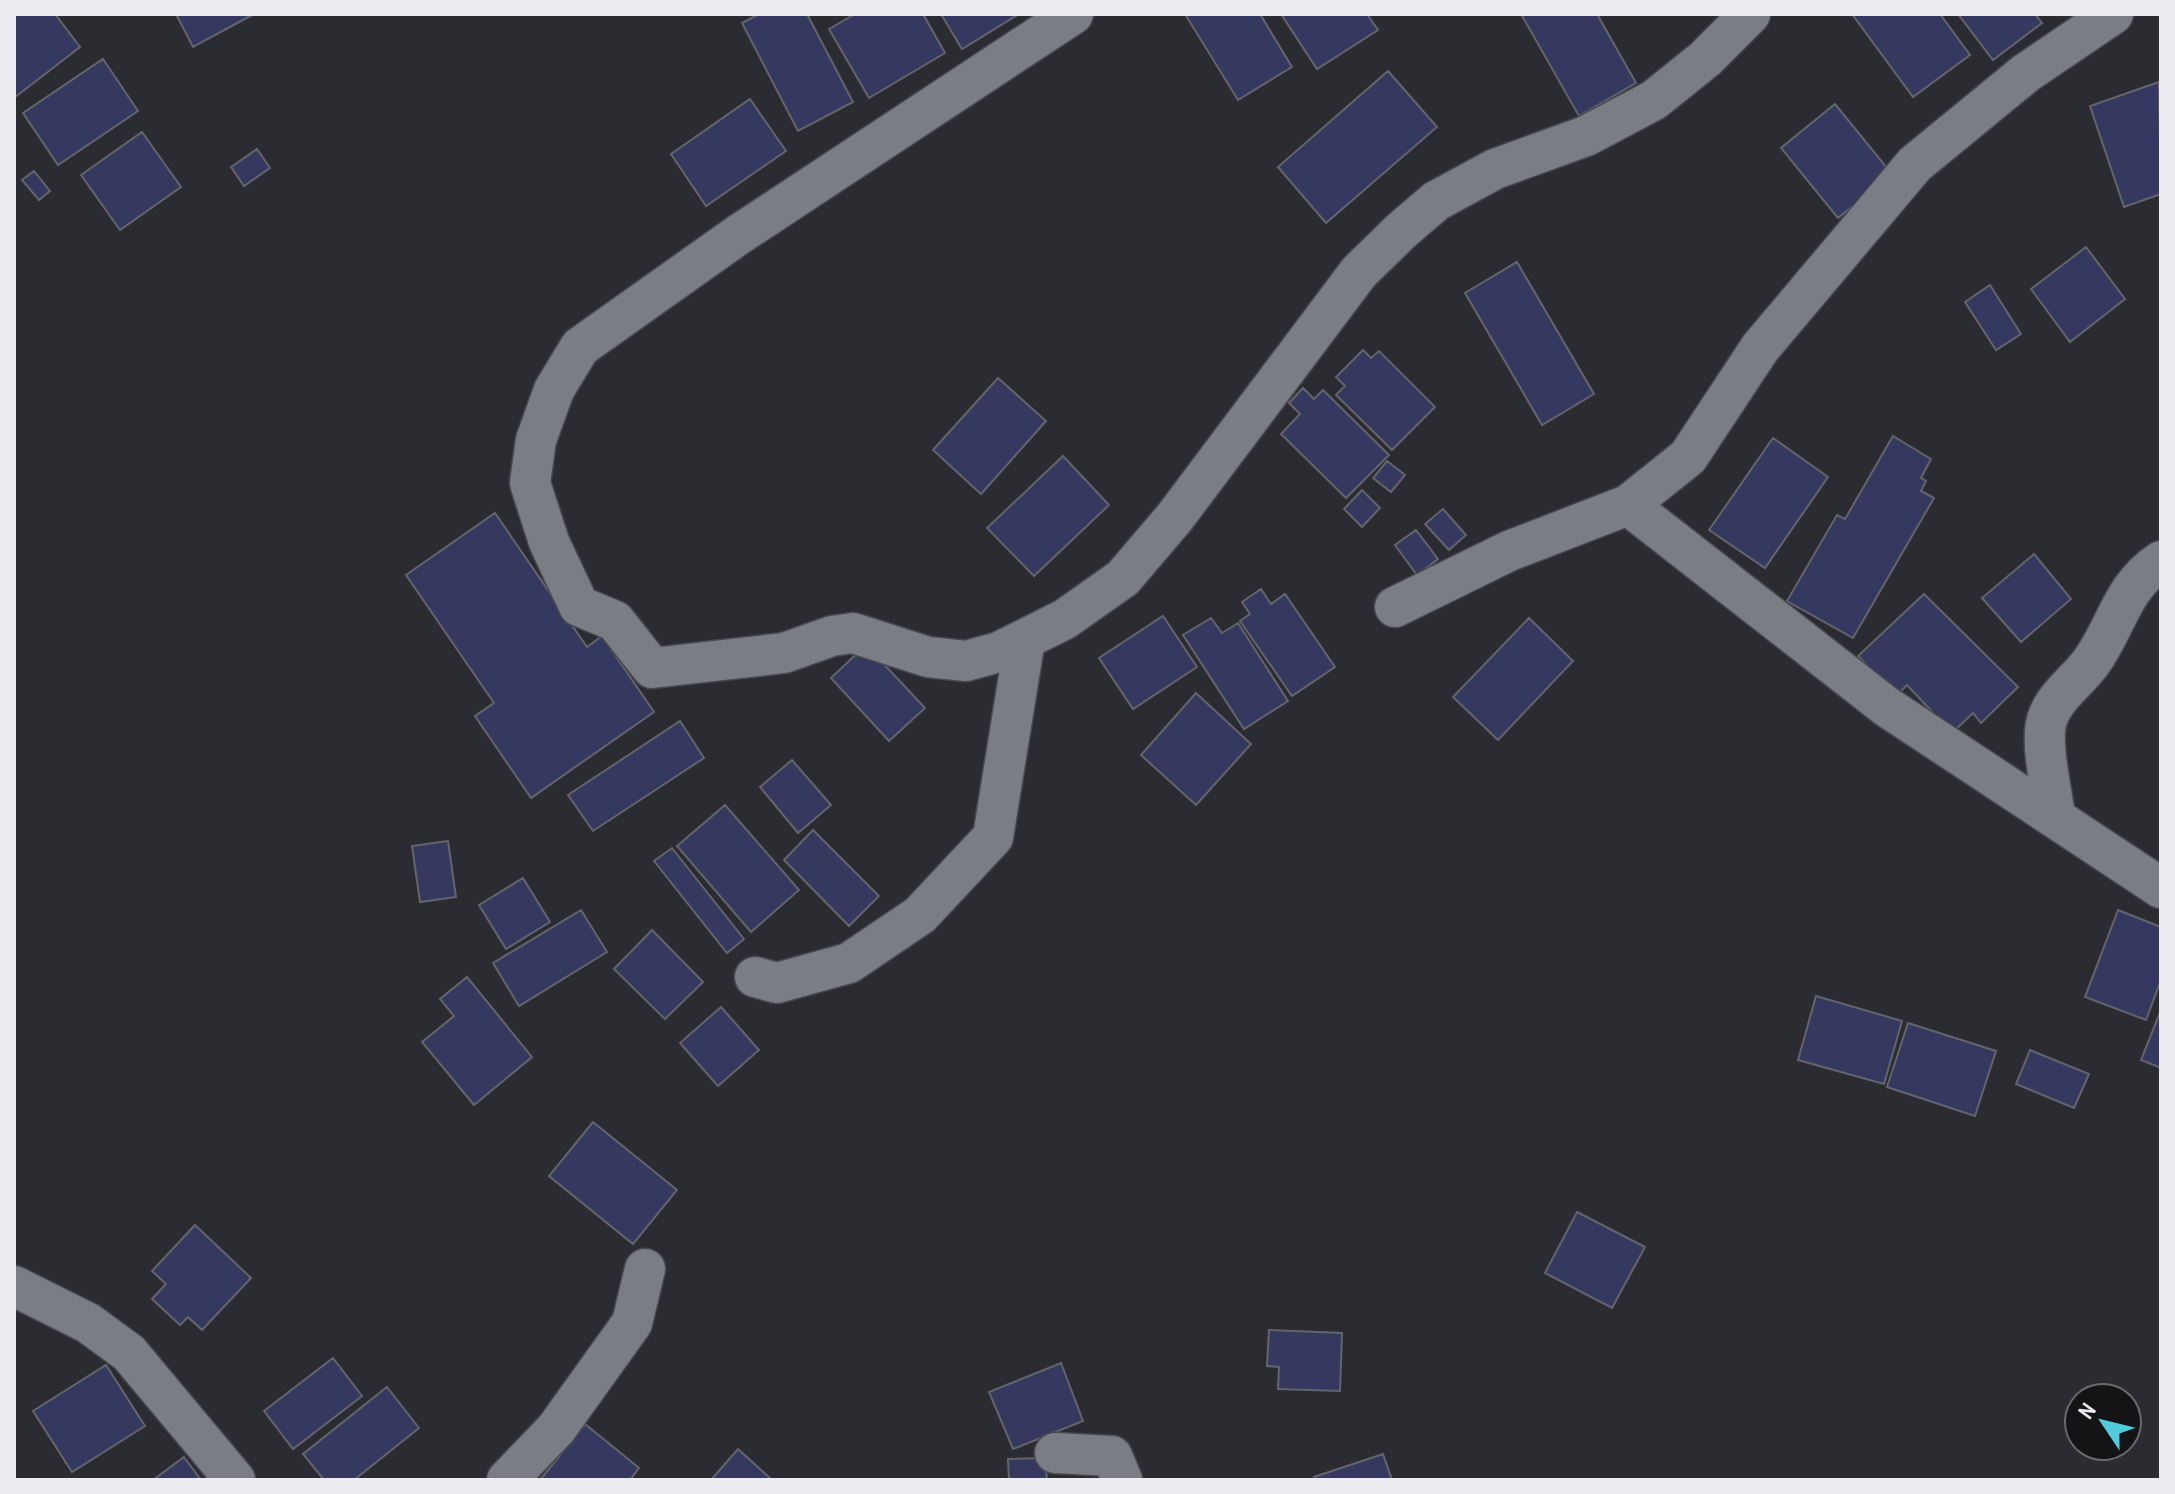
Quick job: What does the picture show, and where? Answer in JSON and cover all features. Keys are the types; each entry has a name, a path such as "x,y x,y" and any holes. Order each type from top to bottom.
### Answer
{"street":[{"path":"1073,14 738,235 580,347 554,390 536,440 530,483 549,542 579,606 615,621 652,668 784,653 832,636 853,633 928,657 966,661 999,652 1065,619 1123,578 1175,517 1359,272 1436,201 1495,169 1586,136 1654,100 1705,59 1750,14"},
{"path":"1395,607 1509,551 1628,505 1688,457 1760,348 1915,164 2026,73 2113,14"},
{"path":"1628,505 1887,707 2161,888"},
{"path":"2055,817 2045,730 2052,708 2076,676 2091,664 2117,610 2144,573 2161,561"},
{"path":"755,977 777,983 849,963 920,915 993,837 1025,639"},
{"path":"507,1480 556,1429 632,1323 645,1269"},
{"path":"14,1286 88,1323 129,1353 235,1480"},
{"path":"1055,1453 1112,1456 1122,1480"}],"building":[{"path":"14,14 55,14 80,47 14,98"},
{"path":"176,14 254,14 193,47"},
{"path":"759,14 807,14 853,102 798,131 742,23"},
{"path":"855,14 923,14 945,53 869,98 829,29"},
{"path":"941,14 1019,14 962,49"},
{"path":"1185,14 1260,14 1292,67 1238,100"},
{"path":"1281,14 1367,14 1378,30 1317,69"},
{"path":"1521,14 1597,14 1636,83 1579,116"},
{"path":"1852,14 1940,14 1970,55 1913,97"},
{"path":"1958,14 2035,14 2042,23 1993,60"},
{"path":"103,59 138,111 58,165 23,113"},
{"path":"1388,71 1437,127 1326,223 1278,167"},
{"path":"2159,82 2161,194 2124,207 2090,106"},
{"path":"750,99 786,151 706,206 671,154"},
{"path":"1835,104 1892,174 1838,218 1781,148"},
{"path":"142,132 181,187 120,230 81,175"},
{"path":"257,149 270,168 244,186 231,167"},
{"path":"34,171 50,191 39,200 22,180"},
{"path":"2086,247 2125,299 2070,342 2031,289"},
{"path":"1517,262 1594,394 1542,425 1465,293"},
{"path":"1990,285 2021,334 1996,350 1965,302"},
{"path":"1363,350 1371,358 1379,351 1435,407 1392,450 1336,395 1345,386 1336,377"},
{"path":"998,378 1046,421 981,494 933,450"},
{"path":"1303,388 1314,399 1323,390 1389,455 1346,498 1281,434 1300,414 1289,403"},
{"path":"1893,436 1931,459 1921,478 1926,481 1921,491 1934,498 1853,638 1787,601 1837,515 1845,519"},
{"path":"1773,438 1828,477 1765,568 1709,530"},
{"path":"1063,456 1109,505 1034,576 987,528"},
{"path":"1387,461 1405,475 1391,492 1373,478"},
{"path":"1362,490 1380,508 1362,527 1344,509"},
{"path":"1443,509 1466,535 1449,550 1425,524"},
{"path":"495,513 587,647 602,636 654,712 531,798 475,716 494,703 406,575"},
{"path":"1416,530 1438,559 1417,575 1395,545"},
{"path":"2034,554 2071,599 2021,642 1982,598"},
{"path":"1261,589 1271,604 1285,594 1335,667 1292,696 1240,621 1250,614 1242,602"},
{"path":"1924,594 2018,687 1981,723 1973,713 1952,733 1907,685 1896,696 1858,656"},
{"path":"1163,616 1197,667 1133,709 1099,658"},
{"path":"1211,618 1222,633 1238,623 1288,701 1244,729 1183,635"},
{"path":"1529,618 1573,661 1498,740 1453,697"},
{"path":"866,645 925,708 889,741 831,678"},
{"path":"1196,693 1251,744 1196,805 1141,755"},
{"path":"680,721 704,758 593,831 568,795"},
{"path":"792,760 831,805 798,833 760,787"},
{"path":"725,805 799,890 751,932 677,846"},
{"path":"813,830 879,896 849,926 784,860"},
{"path":"448,841 456,897 420,902 412,846"},
{"path":"672,848 744,939 727,953 654,861"},
{"path":"523,878 550,922 506,949 479,905"},
{"path":"581,910 607,952 519,1006 493,963"},
{"path":"2118,910 2161,927 2161,980 2146,1020 2085,997"},
{"path":"652,930 703,982 665,1019 614,969"},
{"path":"467,977 532,1057 474,1105 422,1042 454,1016 440,999"},
{"path":"1816,996 1902,1021 1884,1084 1798,1060"},
{"path":"721,1007 759,1050 718,1086 680,1043"},
{"path":"2161,1010 2161,1068 2141,1060"},
{"path":"1908,1023 1996,1051 1975,1116 1887,1087"},
{"path":"2030,1050 2089,1074 2074,1108 2016,1084"},
{"path":"593,1122 677,1190 633,1244 549,1176"},
{"path":"1577,1212 1645,1247 1612,1308 1545,1273"},
{"path":"195,1225 251,1278 202,1330 188,1317 180,1325 152,1299 166,1284 152,1271"},
{"path":"1269,1330 1342,1333 1340,1391 1278,1389 1279,1367 1267,1366"},
{"path":"333,1358 362,1396 293,1449 264,1411"},
{"path":"1061,1363 1083,1421 1013,1449 989,1392"},
{"path":"106,1365 145,1426 72,1472 33,1411"},
{"path":"387,1387 419,1428 354,1480 324,1480 303,1454"},
{"path":"585,1424 639,1468 630,1480 540,1480"},
{"path":"738,1449 772,1480 711,1480"},
{"path":"1383,1454 1392,1480 1315,1480 1314,1477"},
{"path":"184,1457 201,1480 153,1480"},
{"path":"1045,1458 1047,1480 1009,1480 1008,1459"}]}
